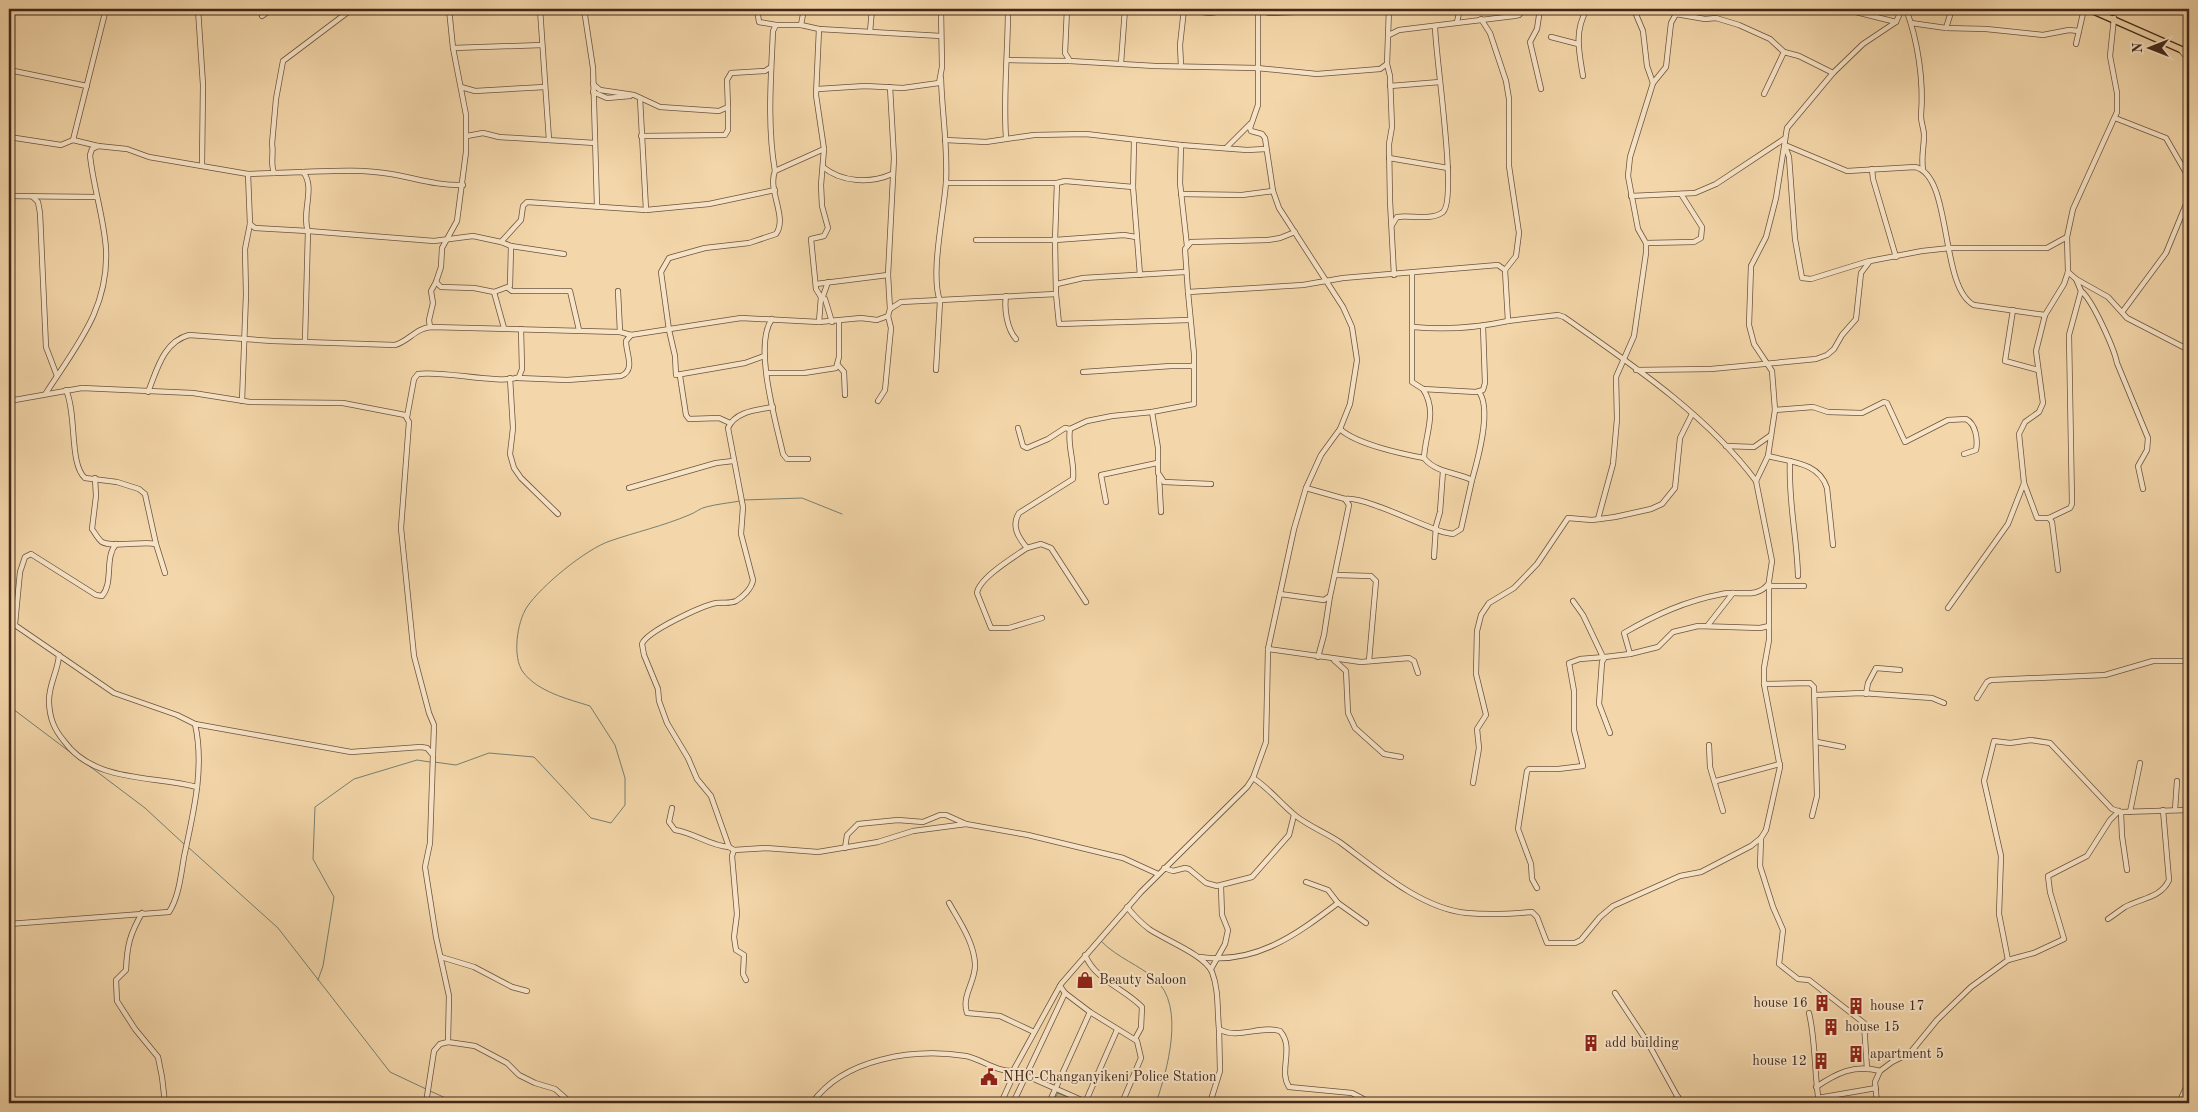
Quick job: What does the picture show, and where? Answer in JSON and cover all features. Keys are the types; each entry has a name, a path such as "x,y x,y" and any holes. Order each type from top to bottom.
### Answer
{"main road":[{"path":"2090,9 2114,18 2189,53"}],"street":[{"path":"73,140 106,9"},
{"path":"198,9 203,85 202,165"},
{"path":"262,16 272,9"},
{"path":"274,173 272,166 276,99 283,61 352,9"},
{"path":"430,327 429,320 433,303 431,291 441,267 442,248 457,221 463,185 467,136 461,87 453,48 449,9"},
{"path":"540,9 549,140"},
{"path":"584,9 590,41 593,84 597,206"},
{"path":"757,9 759,22 776,25 800,25 819,29 942,36"},
{"path":"800,25 804,9"},
{"path":"870,32 872,9"},
{"path":"936,370 940,301 937,294 938,263 946,183 941,78 941,9"},
{"path":"1006,138 1005,96 1008,60 1008,9"},
{"path":"1067,9 1065,53 1070,61"},
{"path":"1121,63 1125,9"},
{"path":"1181,66 1184,9 1210,13 1235,9"},
{"path":"1226,148 1250,124 1257,111 1258,10 1270,13 1322,9 1368,9"},
{"path":"1389,9 1387,64 1392,127 1390,158 1394,274"},
{"path":"1456,22 1460,15 1460,9"},
{"path":"1389,35 1399,30 1519,15 1524,9"},
{"path":"1540,9 1537,29 1530,42 1541,89"},
{"path":"1583,76 1578,44 1578,25 1587,9"},
{"path":"1600,9 1605,12 1637,11 1643,31 1647,66 1653,83"},
{"path":"1844,9 1896,22"},
{"path":"1902,9 1896,22 1863,44 1833,73 1787,128 1784,139 1789,157 1795,239 1802,278 1812,279 1870,261 1922,250 1950,248 2043,249 2059,243 2067,237"},
{"path":"1906,9 1911,23 1922,100 1921,118 1924,137 1921,155 1923,170 1936,191 1950,248 1955,279 1970,303 2045,315"},
{"path":"1946,28 1951,12 1967,9"},
{"path":"2076,44 2084,9"},
{"path":"2106,16 2108,9"},
{"path":"1598,519 1612,464 1617,419 1616,377 1634,336 1646,253 1646,243 1638,229 1631,196 1628,176 1630,156 1653,83 1666,67 1671,23 1676,14 1705,19 1716,18 1770,39 1784,52 1799,56 1833,73"},
{"path":"1460,15 1468,21"},
{"path":"2081,290 2069,335 2072,504 2070,508 2048,518 2037,518 2024,483 2019,434 2025,422 2042,407 2043,398 2036,351 2045,315 2064,284 2068,272 2067,237 2073,209 2115,118 2117,93 2110,56 2114,18"},
{"path":"1481,19 1490,33 1506,81 1509,99 1510,168 1519,233 1516,256 1505,270 1508,321"},
{"path":"1911,23 1946,28 1986,29 2044,35 2067,30 2079,32"},
{"path":"776,25 773,31 771,67 772,139 776,171"},
{"path":"930,35 941,26"},
{"path":"1392,225 1397,217 1436,216 1445,210 1449,194 1435,26"},
{"path":"819,29 817,108 824,149 822,206 828,228 824,236 811,238 816,284 832,322"},
{"path":"1551,37 1578,44"},
{"path":"453,48 542,45"},
{"path":"2180,48 2189,60"},
{"path":"1764,94 1784,52"},
{"path":"1008,60 1257,68 1318,74 1380,69 1387,64"},
{"path":"642,136 725,136 728,130 727,80 731,73 765,70 771,67"},
{"path":"9,70 88,86"},
{"path":"818,89 932,85 939,83 941,78"},
{"path":"1390,86 1440,82"},
{"path":"593,84 600,90 634,95 665,108 719,111 728,108"},
{"path":"461,87 475,92 545,87"},
{"path":"878,401 885,390 891,328 888,316 890,309 888,275 892,174 890,87"},
{"path":"593,92 607,98 634,95"},
{"path":"640,98 646,210"},
{"path":"2115,118 2166,138 2189,178"},
{"path":"1001,1103 1009,1090 1016,1069 1034,1032 1060,986 1127,907 1158,874 1238,797 1253,778 1266,742 1268,649 1297,515 1306,488 1321,455 1340,429 1354,390 1357,360 1352,327 1343,307 1280,208 1273,191 1262,134 1251,131 1250,124"},
{"path":"467,136 483,134 499,138 595,143"},
{"path":"944,140 986,142 1034,135 1086,134 1181,145 1266,149"},
{"path":"9,137 61,145 73,140 98,146 127,149 149,157 248,174 355,170 391,174 443,185 463,185"},
{"path":"1631,196 1695,193 1716,184 1784,139"},
{"path":"1134,141 1133,187 1140,275"},
{"path":"1018,428 1023,446 1027,448 1048,439 1065,428 1070,429 1087,421 1194,404 1186,246 1181,194 1181,145"},
{"path":"1785,145 1847,171 1915,167 1923,170"},
{"path":"1756,482 1768,456 1775,410 1772,374 1768,363 1754,344 1749,326 1750,276 1751,266 1766,237 1785,145"},
{"path":"46,394 88,330 101,295 106,248 90,154 98,146"},
{"path":"730,423 719,418 689,419 686,415 669,330 661,272 669,258 705,248 749,243 776,234 779,223 773,175 776,171 824,149"},
{"path":"1390,158 1448,168"},
{"path":"265,173 272,166"},
{"path":"823,167 835,176 852,180 880,178 892,174"},
{"path":"1872,169 1873,179 1896,257"},
{"path":"303,172 308,181 305,341"},
{"path":"242,401 245,339 245,249 250,224 248,174"},
{"path":"946,183 1057,183 1065,181 1133,187"},
{"path":"1057,183 1055,240 1056,294 1059,324 1190,320"},
{"path":"501,242 521,220 524,203 646,210 709,204 775,190"},
{"path":"1181,194 1242,195 1273,191"},
{"path":"1646,243 1694,242 1702,238 1702,227 1681,194"},
{"path":"9,196 96,197"},
{"path":"33,197 38,202 40,213 46,347 57,376"},
{"path":"2123,312 2166,253 2189,197"},
{"path":"250,224 254,228 434,241 449,237 478,236 510,246 564,254"},
{"path":"1186,246 1191,242 1280,238 1295,232"},
{"path":"976,240 1055,240 1124,235 1136,237"},
{"path":"434,241 442,248"},
{"path":"508,288 511,282 510,246"},
{"path":"1636,370 1711,369 1816,359 1834,349 1842,335 1856,319 1861,273 1870,261"},
{"path":"1188,292 1293,286 1326,280 1498,265 1505,270"},
{"path":"1854,266 1861,273"},
{"path":"1057,284 1083,278 1186,272"},
{"path":"2068,272 2076,279 2108,297 2127,318 2189,350"},
{"path":"1412,274 1412,382 1423,389 1480,392"},
{"path":"816,284 888,275"},
{"path":"2076,279 2081,290 2089,298 2116,352 2117,363 2147,434 2146,450 2138,466 2143,489"},
{"path":"436,282 441,286 474,288 494,292 508,288 514,291 570,291 579,330"},
{"path":"819,322 822,296 828,282"},
{"path":"618,291 620,332"},
{"path":"494,292 504,328"},
{"path":"890,309 901,302 1056,294"},
{"path":"1006,296 1010,330 1016,339"},
{"path":"2013,310 2005,361 2038,370"},
{"path":"148,392 164,353 178,339 196,335 245,339 395,345 405,341 420,329 430,327 579,330 620,332 631,335 741,318 832,322 861,318 877,320 888,316"},
{"path":"1413,327 1483,326 1508,321 1560,316 1660,386 1726,446 1742,462 1756,482 1772,560 1769,584 1770,626 1764,684 1780,764 1780,775 1770,816 1761,838 1760,866 1773,907 1783,930 1779,964 1798,979 1809,980 1864,1023 1867,1069"},
{"path":"765,319 767,326 764,356 783,454 787,459 808,459"},
{"path":"767,326 772,319"},
{"path":"839,321 838,365 844,372 845,395"},
{"path":"1480,392 1483,390 1485,383 1483,326"},
{"path":"521,329 522,372"},
{"path":"448,1042 449,996 426,867 432,822 434,725 414,656 401,528 408,462 409,422 407,417 414,379 418,374 567,380 621,376 626,374 630,368 626,341 631,335"},
{"path":"678,375 745,363 764,356"},
{"path":"767,373 824,371 833,369 838,365"},
{"path":"1082,372 1193,366"},
{"path":"522,372 529,377"},
{"path":"512,378 522,372"},
{"path":"512,378 513,428 510,454 514,468 521,478 558,514"},
{"path":"1423,389 1428,399 1431,423 1424,458"},
{"path":"66,390 73,417 77,467 85,478 95,478 129,485 145,494 156,544 165,573"},
{"path":"9,401 66,390 193,393 242,401 343,403 407,417"},
{"path":"1306,488 1345,499 1350,498 1436,530 1453,534 1461,529 1479,454 1485,403 1480,392"},
{"path":"1775,410 1813,407 1828,412 1862,414 1884,402 1887,404 1905,442 1948,420 1966,419 1973,426 1977,446 1976,450 1964,454"},
{"path":"746,980 743,974 744,955 736,950 734,943 737,914 732,848 711,796 697,779 688,758 667,723 659,701 658,688 646,662 642,644 654,630 702,607 718,602 734,602 752,585 746,548 741,534 743,507 728,428 730,423 749,412 773,407"},
{"path":"1152,412 1158,448 1161,512"},
{"path":"1473,783 1479,748 1477,729 1486,715 1476,674 1477,631 1481,615 1489,603 1517,585 1537,564 1568,518 1598,519 1651,509 1662,504 1675,488 1680,438 1692,414"},
{"path":"1026,548 1018,537 1016,517 1019,512 1073,479 1074,466 1068,440 1070,429"},
{"path":"1340,429 1373,445 1424,458 1428,463 1443,471 1460,474 1472,480"},
{"path":"1726,446 1754,447 1772,434"},
{"path":"1768,456 1810,466 1826,484 1832,545"},
{"path":"628,488 716,463 733,461"},
{"path":"1790,461 1789,491 1798,549 1798,576"},
{"path":"1106,502 1101,475 1158,463"},
{"path":"1434,557 1443,471"},
{"path":"1160,477 1164,482 1211,484"},
{"path":"95,478 96,503 92,529 104,543 111,556"},
{"path":"1948,608 2008,524 2024,483"},
{"path":"1318,657 1348,515 1349,505 1345,499"},
{"path":"2048,518 2052,522 2058,570"},
{"path":"104,543 146,542 156,544"},
{"path":"14,624 20,572 23,559 27,555 33,556 100,597 104,596 111,556 116,544"},
{"path":"1042,618 1009,628 991,628 977,593 983,582 1026,548 1041,544 1051,548 1086,602"},
{"path":"1335,575 1371,576 1376,581 1369,661"},
{"path":"1630,654 1624,633 1658,614 1720,594 1752,594 1769,584 1804,586"},
{"path":"1708,625 1734,593"},
{"path":"1280,594 1320,601 1330,596"},
{"path":"1574,601 1604,657 1599,701 1610,733"},
{"path":"9,621 114,693 177,715 195,724 351,752 421,746 427,748 433,755"},
{"path":"1537,888 1532,879 1531,864 1518,828 1526,772 1529,769 1558,769 1583,766 1574,730 1574,691 1569,663 1580,659 1630,654 1658,647 1672,632 1708,625 1760,628 1770,626"},
{"path":"1268,649 1334,660 1369,661 1409,658 1414,661 1418,673"},
{"path":"59,655 49,695 51,720 54,729 76,756 102,770 136,777 172,780 197,787"},
{"path":"1334,660 1346,671 1348,713 1355,728 1384,754 1401,757"},
{"path":"1977,698 1986,682 1991,680 2099,675 2153,661 2189,662"},
{"path":"1866,694 1870,678 1876,668 1900,670"},
{"path":"1764,684 1814,685 1817,796 1812,816"},
{"path":"1815,695 1866,694 1926,697 1944,703"},
{"path":"9,924 169,912 172,908 183,866 197,787 200,758 195,724"},
{"path":"2008,960 1999,914 2001,856 1984,781 1994,741 2010,744 2038,740 2050,744 2108,807 2130,812 2189,810"},
{"path":"1817,742 1843,747"},
{"path":"1709,745 1710,767 1716,781 1723,811"},
{"path":"2130,812 2140,763"},
{"path":"1716,781 1780,764"},
{"path":"1253,778 1294,814 1340,842 1368,865 1433,903 1466,914 1532,912 1537,917 1544,941 1547,943 1575,943 1613,906 1680,876 1701,872 1751,846 1761,838"},
{"path":"2175,810 2177,781"},
{"path":"672,808 669,822 675,830 695,834 717,846 818,852 883,841 910,832 966,824 1028,835 1117,857 1158,874"},
{"path":"2108,919 2125,907 2160,892 2167,885 2169,880 2163,810"},
{"path":"2120,811 2127,870"},
{"path":"1877,1103 1875,1082 1880,1071 1892,1062 1910,1053 1953,1003 2008,960 2034,954 2064,939 2050,892 2048,876 2087,856 2110,820 2120,811"},
{"path":"1164,868 1173,871 1185,868 1206,884 1221,886 1252,877 1289,835 1294,814"},
{"path":"845,848 847,835 858,824 898,820 923,822 940,815 956,818 966,824"},
{"path":"1306,882 1328,890 1338,903 1366,923"},
{"path":"1211,969 1225,944 1228,930 1222,915 1221,886"},
{"path":"949,903 964,930 975,963 974,975 966,999 967,1013 1000,1016 1034,1032"},
{"path":"1198,957 1235,959 1270,948 1338,903"},
{"path":"1127,907 1150,930 1198,957 1211,969 1217,996 1221,1062 1217,1087 1210,1103"},
{"path":"142,913 132,930 126,946 126,970 116,980 118,1001 134,1029 158,1058 165,1103"},
{"path":"1085,955 1088,963 1103,980 1132,998 1142,1007 1141,1028 1135,1039"},
{"path":"441,957 474,967 512,987 527,991"},
{"path":"1060,986 1065,993 1090,1012 1117,1030 1135,1039 1141,1058 1122,1103"},
{"path":"1615,992 1639,1029 1681,1103"},
{"path":"1013,1103 1065,993"},
{"path":"1049,1103 1090,1012"},
{"path":"1809,1013 1813,1031 1816,1087 1819,1101 1876,1088"},
{"path":"1219,1029 1226,1033 1266,1029 1280,1031 1287,1044 1285,1080 1289,1088 1347,1092 1371,1103"},
{"path":"1027,1076 1086,1103 1117,1030"},
{"path":"426,1103 434,1051 440,1044 448,1042 475,1046 507,1063 519,1075 555,1090 571,1103"},
{"path":"812,1103 838,1078 878,1061 899,1056 964,1056 1008,1071 1016,1069"},
{"path":"1816,1087 1836,1074 1867,1069 1880,1071"},
{"path":"2178,1103 2189,1081"},
{"path":"1669,1103 1678,1097"}],"shaded area":[{"path":"1058,1093 1078,1101 1080,1103 1051,1103"}],"waterway":[{"path":"744,500 802,498 842,514"},
{"path":"434,762 456,765 489,753 534,757 591,818 611,823 625,805 625,778 615,745 590,706 545,690 529,679 523,672 518,658 517,640 518,630 524,613 534,598 553,579 600,545 679,519 704,508 740,501"},
{"path":"9,706 74,755"},
{"path":"80,759 145,808 185,845"},
{"path":"318,980 323,966 334,897 313,859 315,807 354,779 417,760 430,762"},
{"path":"188,847 278,928 390,1072 426,1089"},
{"path":"1102,942 1115,953 1155,979 1164,991 1170,1005 1172,1022 1169,1057 1156,1103"},
{"path":"430,1091 457,1103"}],"place":[{"name":"Beauty Saloon","path":"1085,980"},
{"name":"house 16","path":"1822,1003"},
{"name":"house 17","path":"1856,1006"},
{"name":"house 15","path":"1831,1027"},
{"name":"add building","path":"1591,1043"},
{"name":"apartment 5","path":"1856,1054"},
{"name":"house 12","path":"1821,1061"},
{"name":"NHC-Changanyikeni Police Station","path":"989,1077"}]}
